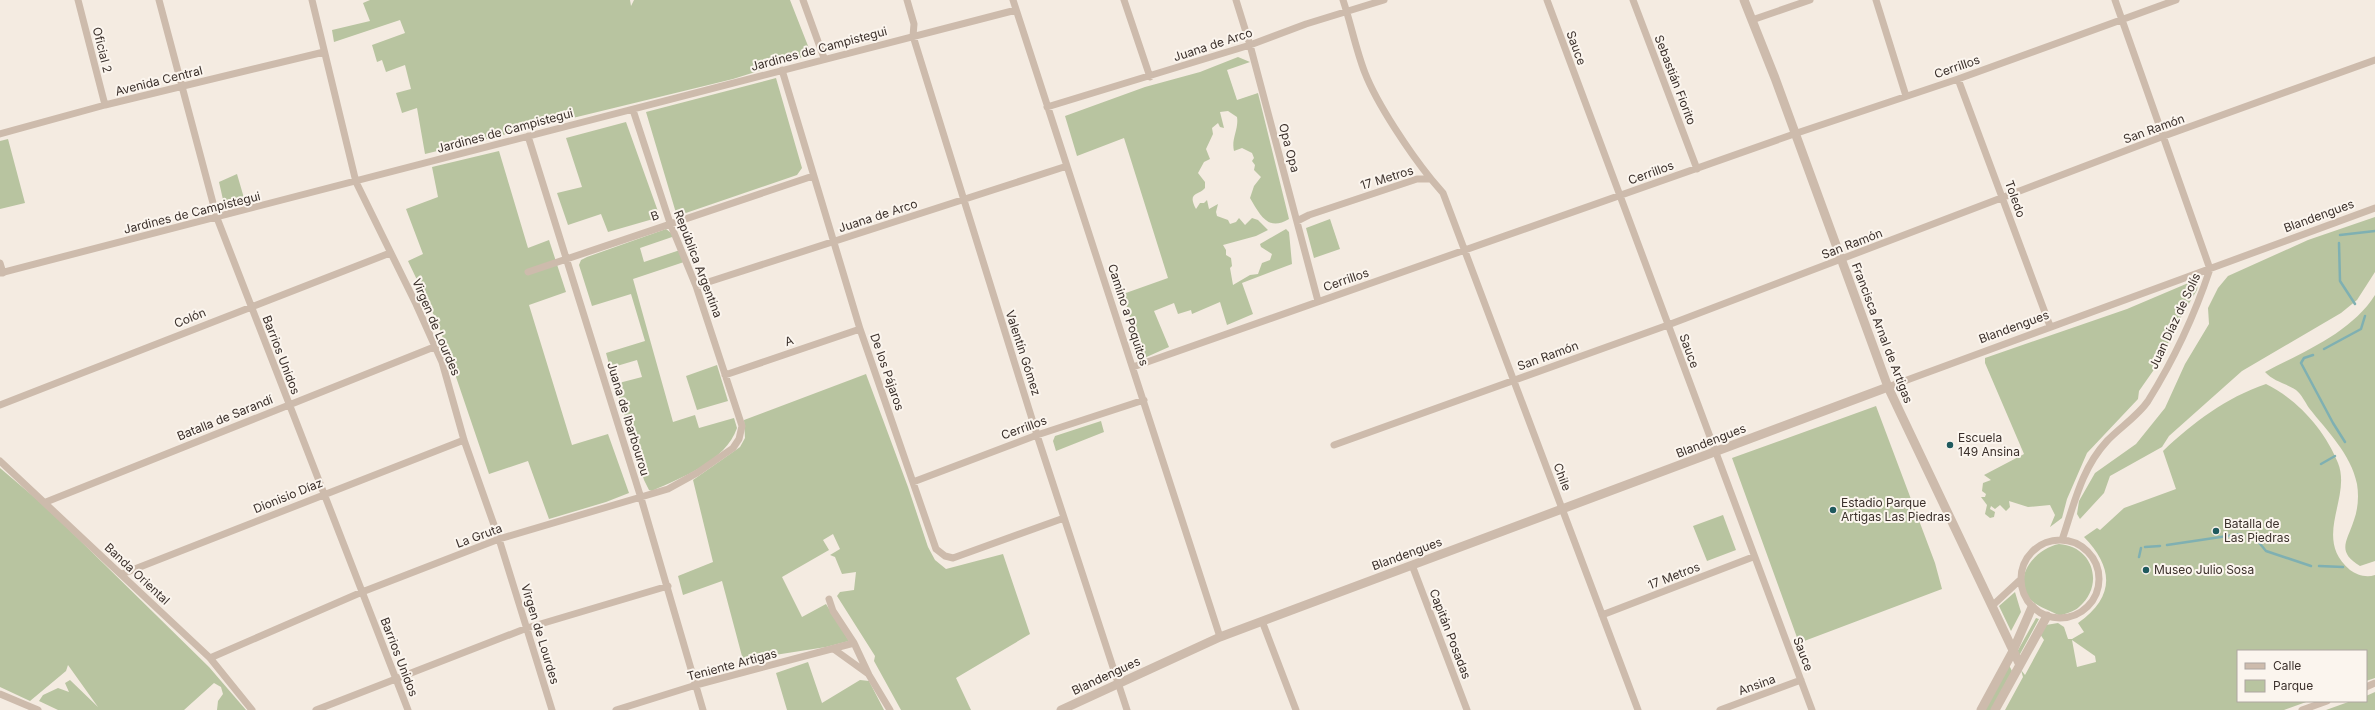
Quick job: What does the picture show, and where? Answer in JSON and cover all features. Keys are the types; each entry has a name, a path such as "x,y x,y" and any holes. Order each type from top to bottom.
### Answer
{"street":[{"name":"Oficial 2","path":"78,0 105,106"},
{"name":"Barrios Unidos","path":"159,0 216,218 408,710"},
{"name":"Virgen de Lourdes","path":"312,0 356,182 416,304 442,362 464,440 499,540 552,710"},
{"path":"803,0 824,58"},
{"name":"Valentín Gómez","path":"907,0 914,24 913,36 963,200 1117,684 1127,710"},
{"name":"Camino a Poquitos","path":"1013,0 1220,637"},
{"path":"1124,0 1150,77"},
{"name":"Opa Opa","path":"1236,0 1250,45 1318,301"},
{"path":"1343,0 1365,73 1373,90 1418,162 1431,179"},
{"name":"Juana de Arco","path":"1047,107 1150,77 1250,45 1346,11 1384,0"},
{"name":"Sauce","path":"1547,0 1812,710"},
{"name":"Sebastián Fiorito","path":"1633,0 1697,169"},
{"name":"Francisca Arnal de Artigas","path":"1744,0 1775,78 1794,134 1888,387 1992,606 2012,653 2020,665"},
{"path":"1752,20 1810,0"},
{"path":"1876,0 1906,96"},
{"name":"Juan Díaz de Solís","path":"2062,540 2078,487 2094,458 2106,442 2147,402 2172,357 2203,290 2210,269 2115,0"},
{"name":"Cerrillos","path":"1133,367 1318,301 1466,251 1794,134 1958,79 2176,0"},
{"name":"Jardines de Campistegui","path":"1,273 633,110 824,58 1016,10"},
{"name":"Avenida Central","path":"0,134 105,106 324,52"},
{"name":"San Ramón","path":"1334,445 1668,325 2164,136 2375,60"},
{"name":"De los Pájaros","path":"782,70 860,329 936,550 945,556 953,558 1064,518"},
{"name":"Toledo","path":"1958,79 2050,326"},
{"name":"República Argentina","path":"633,110 670,223 696,286 742,426"},
{"name":"Juana de Ibarbourou","path":"528,136 668,586 704,710"},
{"name":"Juana de Arco","path":"696,286 1067,166"},
{"name":"B","path":"528,272 813,176"},
{"name":"17 Metros","path":"1297,221 1309,215 1417,179 1431,179 1443,193 1466,251"},
{"name":"Blandengues","path":"1061,710 1220,637 1563,510 2050,326 2375,208"},
{"name":"Chile","path":"1466,251 1638,710"},
{"name":"Colón","path":"0,405 390,253"},
{"path":"0,263 1,273"},
{"name":"A","path":"725,374 860,329"},
{"name":"Batalla de Sarandí","path":"46,502 288,404 434,347"},
{"name":"Cerrillos","path":"913,482 1037,435 1144,400"},
{"name":"La Gruta","path":"210,658 362,592 499,540 668,489 698,473 727,452 739,439 742,426"},
{"name":"Dionisio Díaz","path":"122,574 464,440"},
{"name":"Banda Oriental","path":"0,461 46,502 210,658 252,710"},
{"path":"2062,540 2073,542 2090,554 2098,572 2098,584 2089,604 2080,612 2070,616 2047,616 2032,607 2022,590 2022,567 2028,555 2038,546 2049,541 2062,540"},
{"name":"17 Metros","path":"1602,615 1754,557"},
{"name":"Capitán Posadas","path":"1412,565 1467,710"},
{"path":"1992,606 2021,579"},
{"path":"316,710 527,628 668,586"},
{"path":"829,599 834,611 854,643 869,675 890,710"},
{"path":"1981,710 2012,653 2032,607"},
{"path":"1995,710 2047,616"},
{"path":"1262,621 1296,710"},
{"name":"Teniente Artigas","path":"616,710 696,685 835,650 854,643"},
{"path":"835,650 869,675"},
{"name":"Ansina","path":"1720,710 1801,680"},
{"path":"0,694 38,710"},
{"path":"2302,710 2324,702"}],"green space":[{"path":"370,0 630,0 631,6 634,0 790,0 810,51 809,55 733,79 425,154 417,108 402,113 396,93 411,89 405,65 386,72 382,60 377,62 372,45 405,33 400,20 334,42 332,30 370,21 363,3"},
{"path":"1238,57 1250,62 1227,70 1237,100 1258,93 1289,219 1282,223 1270,223 1261,216 1250,198 1254,186 1261,177 1254,170 1255,165 1252,161 1254,158 1252,153 1242,148 1234,151 1233,142 1237,126 1237,117 1228,111 1220,112 1224,128 1220,127 1218,123 1212,128 1213,134 1206,149 1210,159 1204,162 1198,173 1205,182 1205,188 1194,195 1194,204 1196,209 1200,203 1204,203 1207,200 1209,209 1218,204 1216,212 1217,216 1228,220 1230,224 1236,222 1239,218 1245,225 1252,218 1258,220 1268,230 1256,236 1223,245 1226,250 1226,255 1231,258 1232,266 1230,268 1233,285 1250,275 1258,274 1262,263 1270,260 1272,254 1261,247 1260,244 1286,229 1289,232 1292,264 1242,283 1253,314 1227,325 1220,302 1192,314 1191,310 1178,314 1174,303 1154,311 1169,347 1142,359 1123,294 1168,278 1124,138 1077,156 1065,116 1145,87 1200,72"},
{"path":"776,78 802,168 797,175 680,215 676,213 646,112"},
{"path":"626,122 660,217 608,232 601,214 568,225 557,193 582,187 566,138"},
{"path":"8,139 25,203 0,209 0,141"},
{"path":"499,151 528,248 549,240 566,292 529,305 572,445 608,434 629,493 606,502 549,519 528,461 489,474 438,324 408,261 423,254 406,209 438,197 432,167"},
{"path":"237,174 244,198 224,204 219,182"},
{"path":"2375,217 2375,272 2357,300 2341,313 2242,371 2169,436 2162,447 2110,476 2104,493 2080,519 2077,514 2079,501 2095,473 2136,444 2165,408 2185,364 2209,324 2208,308 2218,288 2228,276 2308,240"},
{"path":"1330,219 1340,249 1314,258 1306,228"},
{"path":"666,229 675,236 640,248 644,262 680,250 684,262 633,279 673,422 695,415 699,428 734,418 737,428 731,440 713,459 689,474 652,491 649,490 644,480 615,384 642,377 637,360 610,368 606,353 645,341 631,294 592,306 579,265 581,260 587,257"},
{"path":"2193,281 2198,284 2197,290 2178,322 2160,361 2139,391 2138,399 2087,453 2067,499 2062,518 2050,527 2055,515 2050,505 2028,507 2009,501 2010,507 2006,511 2000,505 1995,509 1991,506 1990,509 1995,512 1994,517 1990,518 1985,514 1987,505 1981,497 1985,497 1986,494 1982,491 1983,483 1991,480 1984,475 2024,454 1985,363 1985,358 2127,309"},
{"path":"2375,295 2375,561 2360,566 2348,556 2345,546 2355,516 2358,498 2357,484 2350,463 2338,443 2309,408 2302,396 2296,390 2272,378 2265,372 2310,349 2340,331 2365,308"},
{"path":"717,365 728,401 697,410 686,376"},
{"path":"866,374 908,487 928,547 935,560 946,569 1003,554 1030,634 956,678 971,710 901,710 874,661 875,656 837,596 840,592 854,590 856,572 842,574 835,557 830,555 840,549 833,534 823,540 829,550 782,577 802,617 826,604 849,641 826,647 743,660 722,581 683,595 678,576 713,562 693,480 740,447 745,438 744,420"},
{"path":"2266,384 2277,390 2299,407 2318,427 2338,463 2341,476 2333,531 2334,545 2339,558 2350,570 2362,576 2375,575 2375,678 2367,681 2367,650 2237,650 2237,702 2306,702 2284,710 2005,710 2023,677 2021,670 2025,675 2044,640 2040,634 2046,625 2058,623 2064,627 2068,639 2072,639 2084,632 2078,623 2099,603 2104,593 2106,582 2105,571 2101,560 2084,537 2097,528 2100,530 2124,508 2176,489 2163,451 2198,421 2237,396","holes":["2072,640 2095,656 2096,662 2077,667"]},
{"name":"Estadio Parque Artigas Las Piedras","path":"1876,406 1935,563 1942,589 1799,643 1732,458"},
{"path":"1101,421 1104,432 1056,451 1053,441 1055,436"},
{"path":"0,468 47,508 209,667 246,710 217,710 218,701 223,694 221,687 214,683 184,710 58,710 39,701 43,695 58,688 69,692 65,683 70,680 98,707 68,665 66,671 30,701 0,687"},
{"path":"1723,515 1736,550 1707,561 1693,526"},
{"path":"2059,544 2071,546 2087,559 2092,568 2093,578 2092,588 2087,598 2077,609 2060,616 2033,602 2025,590 2023,581 2029,564 2035,557 2043,551"},
{"path":"2015,592 2021,612 2011,631 1999,606"},
{"path":"2036,618 2039,619 2019,656 2017,652"},
{"path":"808,662 822,703 860,680 869,681 884,710 787,710 776,673"},
{"path":"2009,665 2012,671 1991,710 1984,710"},
{"path":"2375,692 2375,710 2326,710 2348,702 2367,702 2367,696"}],"waterway":[{"path":"2340,235 2375,231"},
{"path":"2339,243 2340,281 2355,304"},
{"path":"2324,349 2361,329 2365,316"},
{"path":"2313,355 2304,358 2301,363 2333,423 2345,442"},
{"path":"2321,464 2335,456"},
{"path":"2251,533 2266,551 2311,566"},
{"path":"2167,545 2241,534"},
{"path":"2145,547 2160,546"},
{"path":"2139,557 2141,548"},
{"path":"2319,566 2343,567"}],"place":[{"name":"Escuela 149 Ansina","path":"1950,445"},
{"name":"Estadio Parque Artigas Las Piedras","path":"1833,510"},
{"name":"Batalla de Las Piedras","path":"2216,531"},
{"name":"Museo Julio Sosa","path":"2146,570"}]}
